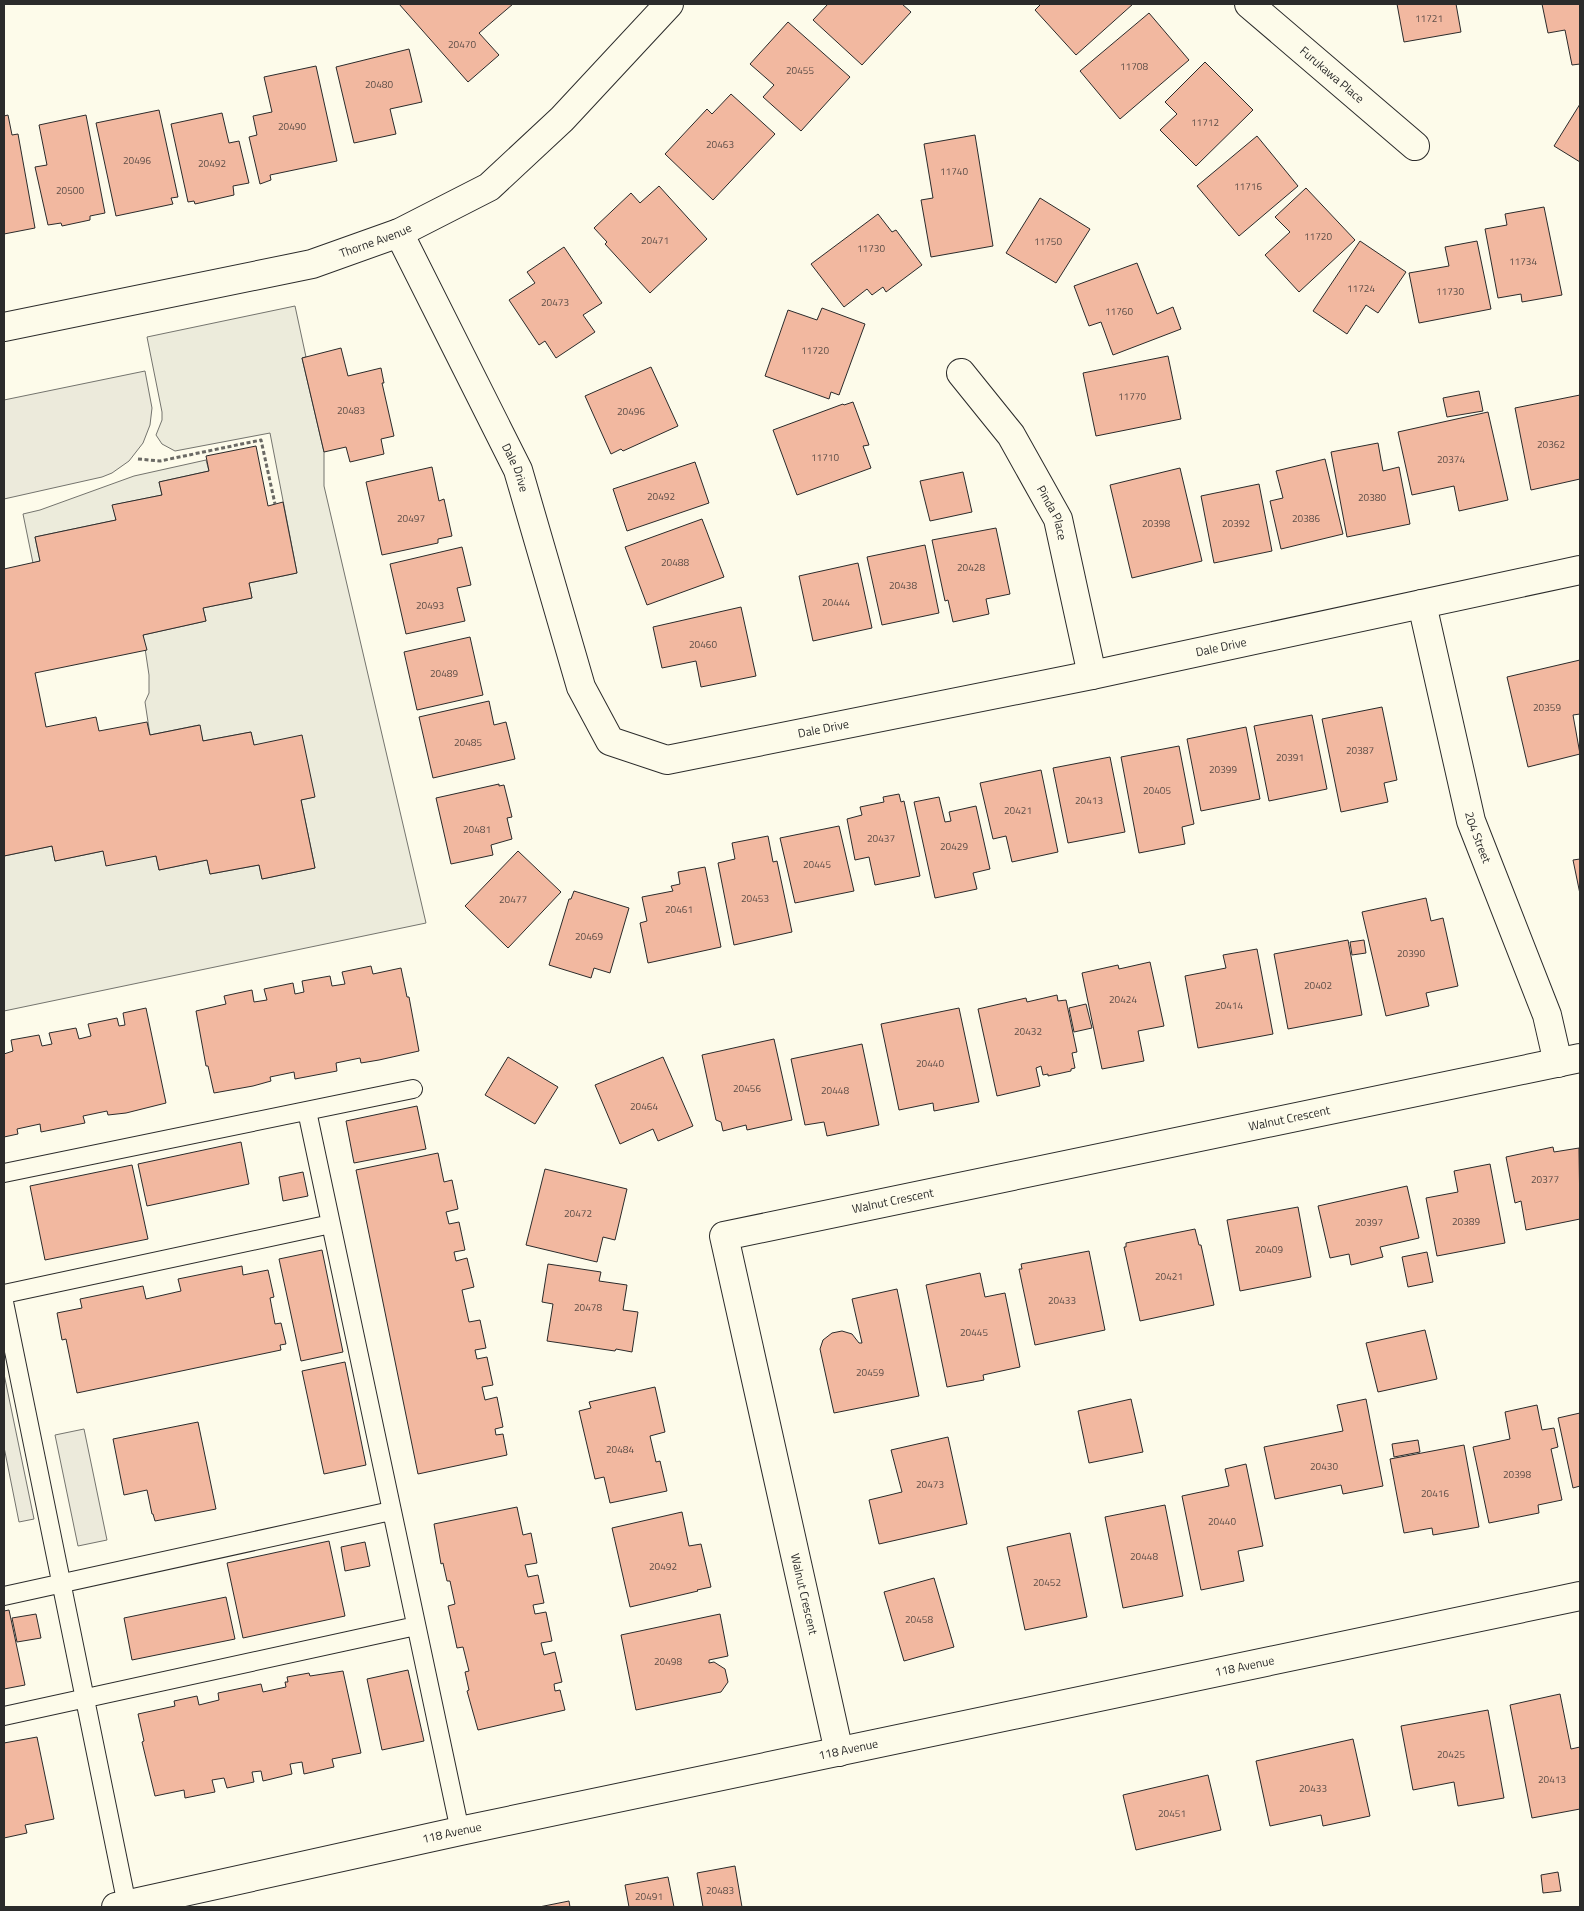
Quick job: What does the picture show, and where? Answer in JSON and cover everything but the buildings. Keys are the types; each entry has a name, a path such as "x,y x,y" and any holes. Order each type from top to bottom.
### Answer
{"street":[{"name":"Thorne Avenue","path":"4,326 312,264 399,233 489,186 562,119 669,4"},
{"name":"Furukawa Place","path":"1249,4 1415,146"},
{"name":"Dale Drive","path":"399,233 518,470 581,687 610,741 667,760 1092,675 1580,570"},
{"name":"Pinda Place","path":"961,373 1010,435 1058,520 1092,675"},
{"name":"204 Street","path":"1422,604 1471,821 1547,1014 1569,1061"},
{"name":"Walnut Crescent","path":"839,1752 724,1236 1569,1061"},
{"name":"118 Avenue","path":"122,1906 460,1831 1580,1596"}],"lane":[{"path":"4,1173 413,1089"},
{"path":"308,1111 460,1831"},
{"path":"4,1294 331,1224"},
{"path":"4,1302 85,1699 122,1906"},
{"path":"4,1596 391,1511"},
{"path":"4,1716 416,1626"}],"path":[{"path":"138,459 160,460 261,440 275,504"}],"shaded area":[{"path":"295,306 306,357 302,358 324,452 324,486 426,923 4,1011 4,856 52,846 55,861 103,851 156,856 159,870 207,860 210,874 259,865 262,879 315,868 301,800 314,797 254,745 251,732 203,741 199,725 150,735 145,702 149,693 149,675 143,635 206,621 203,608 252,598 249,583 297,573 270,433 175,451 162,444 156,435 162,420 162,412 147,337"},
{"path":"145,371 152,408 150,425 143,443 129,461 112,473 102,477 4,499 4,400"},
{"path":"206,460 209,471 159,482 162,495 113,505 116,520 35,537 40,561 33,563 23,514 40,510 134,476"},
{"path":"4,1374 34,1519 19,1522 4,1447"},
{"path":"84,1429 107,1540 78,1546 55,1435"}]}
